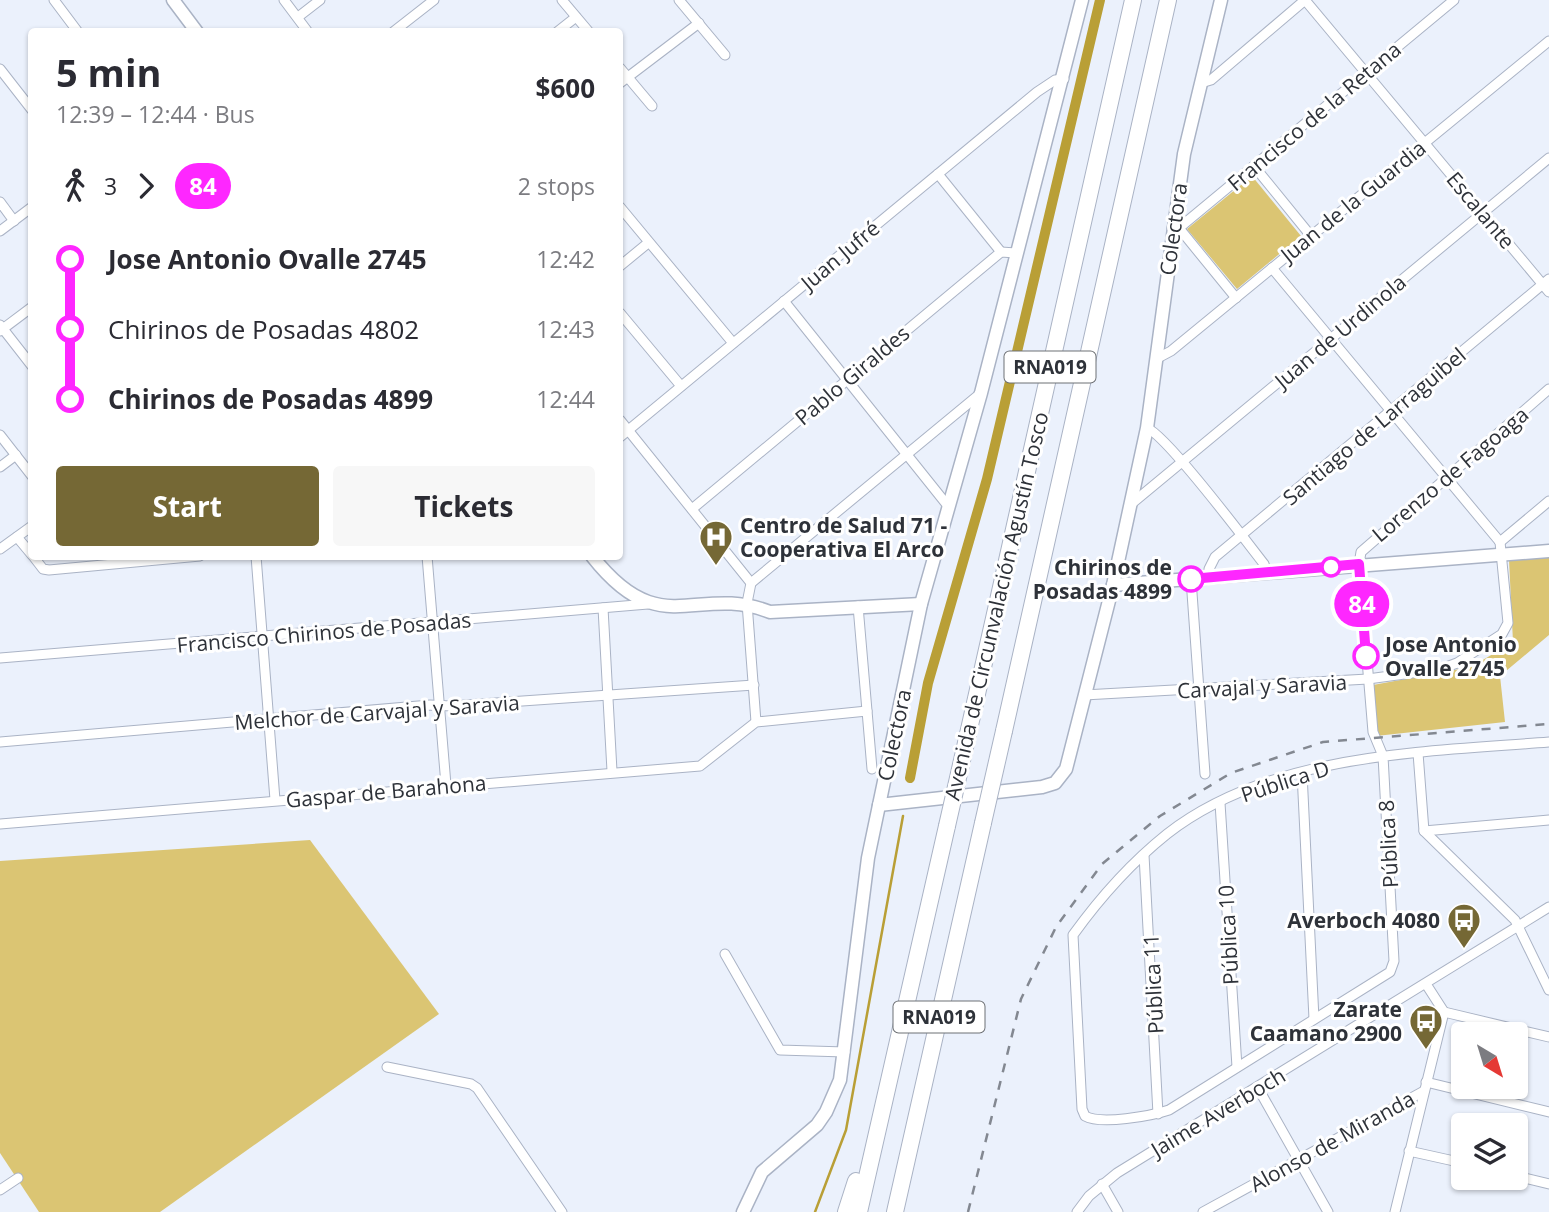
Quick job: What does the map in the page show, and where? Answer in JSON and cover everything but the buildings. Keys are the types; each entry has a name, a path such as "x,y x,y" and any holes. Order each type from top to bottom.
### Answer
{"highway":[{"name":"Avenida de Circunvalación Agustín Tosco","path":"859,1212 1133,0"},
{"name":"Avenida de Circunvalación Agustín Tosco","path":"895,1212 1168,0"},
{"path":"846,1212 874,1107 896,1052"}],"main road":[{"path":"173,0 194,28"},
{"name":"Colectora","path":"1082,0 1064,79 981,393 921,604 879,805 1055,783 1070,760 1113,585 1147,428 1175,228 1201,83 1221,0"},
{"path":"1113,585 1267,573 1501,549 1549,551"},
{"path":"596,560 618,583 648,604 681,609 747,603 770,612 921,604"},
{"path":"743,1212 762,1172 807,1136 826,1112 839,1080 845,1052 868,858 879,805"},
{"path":"748,1197 750,1212"}],"street":[{"path":"54,0 75,28"},
{"path":"284,0 305,28"},
{"path":"298,17 320,0"},
{"path":"398,28 434,0"},
{"path":"562,0 586,28"},
{"path":"679,0 725,55"},
{"path":"1201,83 1211,80 1305,0"},
{"name":"Escalante","path":"1305,0 1547,286"},
{"name":"Francisco de la Retana","path":"1175,228 1454,0"},
{"path":"562,28 576,17"},
{"path":"652,106 623,80 698,23"},
{"name":"Juan de la Guardia","path":"1156,359 1236,298 1549,41"},
{"path":"0,69 28,105"},
{"name":"Juan Jufré","path":"624,433 1037,92 1055,80 1064,79"},
{"name":"Juan de Urdinola","path":"1130,505 1549,158"},
{"path":"1254,166 1311,236"},
{"path":"938,174 1002,252 1016,253"},
{"path":"0,202 14,220"},
{"path":"0,232 28,210"},
{"path":"623,211 733,343"},
{"path":"1175,228 1236,298"},
{"path":"623,264 648,243"},
{"name":"Pablo Giraldes","path":"692,509 1002,252"},
{"path":"1272,268 1446,476 1501,549 1549,501"},
{"name":"Santiago de Larraguibel","path":"1209,578 1212,562 1241,536 1547,286"},
{"path":"784,301 948,506"},
{"path":"28,310 1,328 28,361"},
{"path":"623,317 681,386"},
{"name":"Lorenzo de Fagoaga","path":"1359,564 1365,546 1549,389"},
{"path":"867,712 756,722 747,603 751,583 981,393"},
{"path":"1147,428 1158,435 1182,462 1265,564 1267,573"},
{"path":"624,433 692,509 751,583"},
{"path":"0,435 28,471"},
{"path":"0,467 16,455"},
{"path":"0,549 28,529"},
{"path":"17,537 28,551"},
{"name":"Carvajal y Saravia","path":"1084,695 1368,679 1447,667 1502,634 1508,623 1501,549"},
{"path":"35,560 43,569 50,570 157,560"},
{"path":"256,560 260,636 275,800"},
{"path":"427,560 446,785"},
{"name":"Pública 8","path":"1314,1019 1390,972 1394,961 1383,756 1373,732 1359,564"},
{"path":"1191,579 1205,774"},
{"name":"Francisco Chirinos de Posadas","path":"0,658 648,604"},
{"path":"858,606 872,769"},
{"path":"603,608 612,771"},
{"name":"Melchor de Carvajal y Saravia","path":"0,742 440,706 754,685"},
{"name":"Gaspar de Barahona","path":"0,824 612,771 700,766 756,722"},
{"name":"Pública D","path":"1158,1114 1089,1119 1082,1109 1073,935 1144,855 1183,823 1220,803 1302,773 1383,756 1549,742"},
{"path":"1418,752 1424,831 1511,915 1549,990"},
{"path":"1158,1114 1182,1102 1314,1019 1302,773"},
{"name":"Pública 10","path":"1220,803 1237,1067"},
{"path":"1424,831 1549,820"},
{"name":"Pública 11","path":"1144,855 1158,1114"},
{"name":"Jaime Averboch","path":"1077,1212 1102,1184 1549,907"},
{"path":"725,954 780,1050 845,1052"},
{"path":"1426,984 1444,1013 1549,1037"},
{"path":"1395,1212 1444,1013"},
{"path":"387,1067 471,1084 477,1088 562,1212"},
{"name":"Alonso de Miranda","path":"1203,1212 1425,1087 1549,1112"},
{"path":"1258,1088 1328,1212"},
{"path":"1409,1151 1451,1160"},
{"path":"0,1190 18,1178"},
{"path":"1528,1179 1549,1184"},
{"path":"1102,1184 1118,1212"}],"shaded area":[{"path":"1252,176 1301,236 1237,289 1187,229"},
{"path":"1549,557 1549,635 1500,676 1505,722 1376,736 1373,685 1471,667 1513,642 1509,560"},
{"path":"310,840 439,1014 160,1212 39,1212 0,1153 0,861"}],"waterway":[{"path":"910,778 928,683 987,479 1100,0"},
{"path":"815,1212 846,1130 903,816"}],"railway":[{"path":"968,1212 1021,999 1056,927 1102,864 1160,816 1231,773 1323,742 1549,724"}],"bus line":[{"name":"84","path":"1191,579 1359,564 1366,656"}],"place":[{"name":"Centro de Salud 71 - Cooperativa El Arco","path":"716,567"},
{"name":"Chirinos de Posadas 4899","path":"1191,579"},
{"name":"Jose Antonio Ovalle 2745","path":"1366,656"},
{"name":"Averboch 4080","path":"1464,950"},
{"name":"Zarate Caamano 2900","path":"1426,1051"}]}
